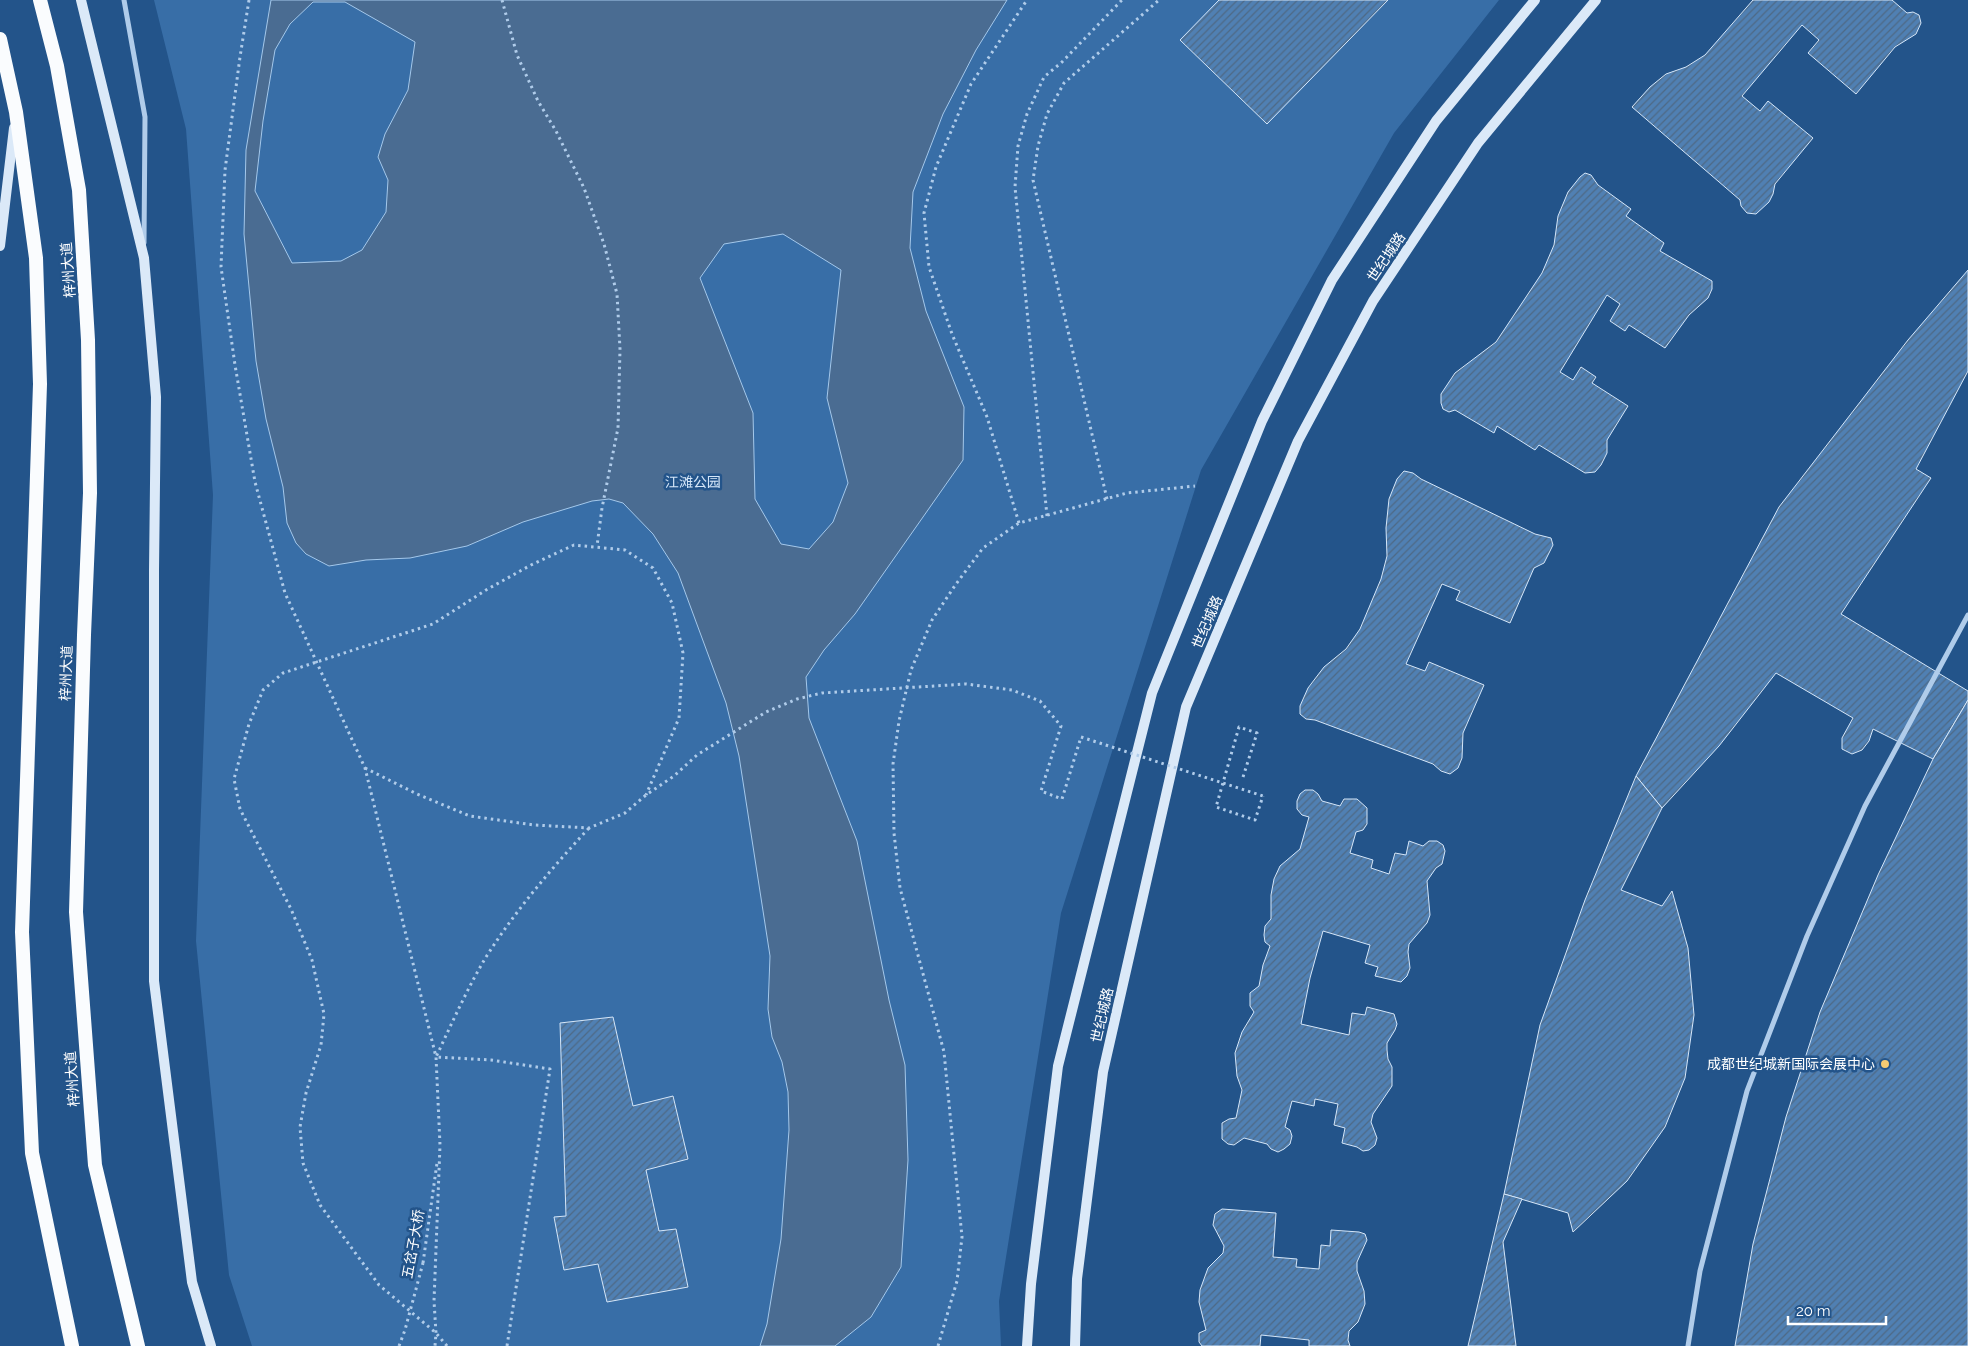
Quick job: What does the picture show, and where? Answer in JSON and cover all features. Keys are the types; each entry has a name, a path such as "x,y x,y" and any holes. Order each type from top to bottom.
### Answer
{"highway":[{"name":"梓州大道","path":"40,0 57,66 79,190 88,340 90,493 76,912 95,1165 138,1346"},
{"path":"0,39 16,112 36,258 40,384 22,932 32,1153 72,1346"}],"main road":[{"path":"81,0 144,258 156,397 154,981 192,1282 211,1346"},
{"name":"世纪城路","path":"1027,1346 1031,1284 1058,1066 1152,693 1262,420 1332,280 1436,121 1535,0"},
{"name":"世纪城路","path":"1075,1346 1077,1279 1103,1072 1186,707 1298,441 1373,301 1478,143 1596,0"},
{"path":"0,246 16,112"}],"street":[{"path":"124,0 145,117 144,258"},
{"path":"1688,1346 1700,1271 1747,1091 1807,936 1865,806 1968,615"}],"path":[{"path":"249,0 225,170 221,267 255,482 285,593 365,768 436,1057 440,1145 434,1301 435,1346"},
{"path":"502,0 517,55 538,101 556,131 584,188 604,244 617,294 620,349 618,428 602,508 597,546"},
{"path":"1019,523 987,417 952,334 929,267 924,213 936,167 971,84 1027,0"},
{"path":"1047,516 1015,187 1018,146 1027,114 1044,78 1122,0"},
{"path":"1107,499 1033,180 1038,146 1047,114 1064,83 1159,0"},
{"path":"938,1346 957,1281 962,1237 944,1052 900,888 894,833 893,764 899,721 911,670 932,620 956,584 983,548 1019,523 1127,493 1196,486"},
{"path":"446,1346 436,1333 379,1285 320,1205 304,1164 300,1126 306,1093 322,1045 324,1014 312,960 292,909 240,809 234,779 249,724 263,690 283,673 433,624 486,590 531,565 574,545 626,550 653,568 672,603 683,653 679,718 646,795"},
{"path":"436,1057 465,996 518,910 551,869 589,828 625,812 674,776 697,755 766,712 797,699 822,693 966,684 1012,690 1040,701 1061,726 1041,791 1062,799 1081,737 1263,796 1256,820 1216,807 1239,727 1257,733 1243,777"},
{"path":"365,768 417,794 470,816 534,825 589,828"},
{"path":"436,1057 491,1060 550,1069 507,1346"},
{"name":"五岔子大桥","path":"400,1346 423,1264 440,1145"}],"green space":[{"name":"江滩公园","path":"154,0 1499,0 1394,133 1201,470 1061,913 999,1301 1001,1346 252,1346 229,1275 196,941 213,495 186,129"}],"shaded area":[{"path":"271,0 1007,0 976,50 943,114 913,192 910,248 926,311 964,407 963,460 855,614 824,650 806,677 809,718 857,841 889,1000 905,1065 908,1160 901,1267 871,1317 835,1346 760,1346 767,1324 781,1239 789,1130 788,1092 782,1062 772,1037 768,1009 770,956 739,756 726,703 678,573 653,534 623,503 609,499 592,501 523,522 467,546 410,558 366,560 329,566 306,554 296,543 287,523 283,487 266,419 256,361 244,234 246,150","holes":["313,2 345,2 415,42 408,90 385,134 378,157 388,180 386,212 362,250 341,261 292,263 255,191 263,121 275,50 290,24","783,234 841,270 827,398 848,483 833,522 809,549 781,544 755,499 753,413 700,278 724,244"]}],"building":[{"path":"1219,0 1388,0 1267,124 1180,40"},
{"path":"1753,0 1892,0 1907,13 1913,12 1919,15 1921,23 1916,34 1895,47 1856,94 1808,53 1819,40 1802,25 1742,96 1760,111 1768,101 1813,138 1775,184 1769,202 1756,214 1747,213 1741,206 1740,200 1632,107 1650,87 1666,74 1686,67 1705,55"},
{"path":"1585,173 1591,175 1598,185 1631,209 1626,216 1664,243 1660,251 1712,281 1712,289 1708,298 1689,315 1665,348 1629,325 1625,331 1610,321 1620,304 1607,295 1560,372 1573,380 1581,367 1596,377 1592,383 1628,406 1607,440 1607,453 1601,465 1595,472 1585,473 1539,445 1535,450 1497,426 1494,433 1455,410 1449,412 1443,409 1441,394 1455,373 1496,342 1542,273 1554,245 1558,216 1568,192"},
{"path":"1968,270 1968,371 1916,469 1931,478 1841,614 1968,691 1968,700 1933,759 1873,729 1869,741 1862,750 1852,754 1842,749 1842,738 1853,718 1776,673 1719,746 1662,808 1636,776 1779,507 1908,340"},
{"path":"1404,471 1413,473 1421,479 1535,534 1551,538 1553,545 1544,563 1534,568 1510,623 1456,600 1460,591 1442,584 1406,664 1425,671 1429,662 1484,685 1463,733 1462,758 1458,768 1450,774 1441,771 1433,764 1315,720 1306,719 1300,714 1300,706 1308,688 1324,667 1346,649 1360,629 1381,579 1387,556 1386,528 1389,499 1397,479"},
{"name":"成都世纪城新国际会展中心","path":"1968,700 1968,1346 1735,1346 1753,1244 1786,1117 1820,1012 1878,875 1933,759"},
{"path":"1636,776 1662,808 1621,890 1662,906 1672,891 1688,948 1694,1015 1685,1078 1665,1127 1627,1181 1573,1232 1568,1213 1504,1194 1540,1025 1585,900"},
{"path":"1305,790 1313,790 1322,801 1340,806 1344,799 1357,799 1367,808 1367,824 1363,830 1356,832 1350,853 1373,860 1371,868 1389,874 1395,853 1406,855 1409,841 1423,846 1429,841 1437,841 1443,845 1445,851 1442,864 1436,868 1427,881 1430,915 1427,923 1409,944 1410,968 1407,976 1401,982 1375,976 1378,967 1365,963 1370,945 1323,931 1310,978 1301,1024 1349,1035 1352,1013 1365,1015 1367,1007 1394,1014 1397,1024 1387,1043 1388,1059 1392,1067 1392,1086 1373,1114 1371,1122 1377,1138 1375,1145 1369,1150 1363,1151 1357,1147 1342,1143 1345,1128 1334,1125 1338,1104 1315,1099 1314,1106 1292,1101 1285,1127 1290,1130 1292,1136 1290,1144 1278,1152 1271,1149 1267,1144 1244,1138 1234,1145 1228,1144 1222,1139 1222,1123 1236,1118 1242,1090 1237,1076 1235,1053 1242,1032 1254,1012 1250,1006 1250,993 1259,986 1263,965 1270,946 1265,942 1264,935 1265,926 1271,919 1271,895 1274,879 1280,866 1300,849 1309,817 1302,815 1297,809 1297,801 1300,794"},
{"path":"613,1017 633,1106 673,1096 688,1159 646,1170 659,1231 676,1229 688,1287 607,1302 598,1264 564,1270 554,1217 566,1216 560,1023"},
{"path":"1504,1194 1522,1199 1503,1242 1516,1346 1468,1346"},
{"path":"1222,1209 1276,1213 1273,1257 1297,1259 1296,1267 1319,1269 1321,1245 1330,1246 1331,1230 1365,1234 1367,1240 1357,1262 1357,1271 1364,1291 1365,1304 1358,1322 1349,1331 1348,1340 1350,1346 1309,1346 1309,1340 1261,1335 1260,1346 1202,1346 1199,1342 1199,1333 1206,1330 1199,1302 1200,1290 1208,1268 1223,1253 1224,1246 1213,1225 1215,1214"}],"place":[{"name":"成都世纪城新国际会展中心","path":"1885,1064"}]}
